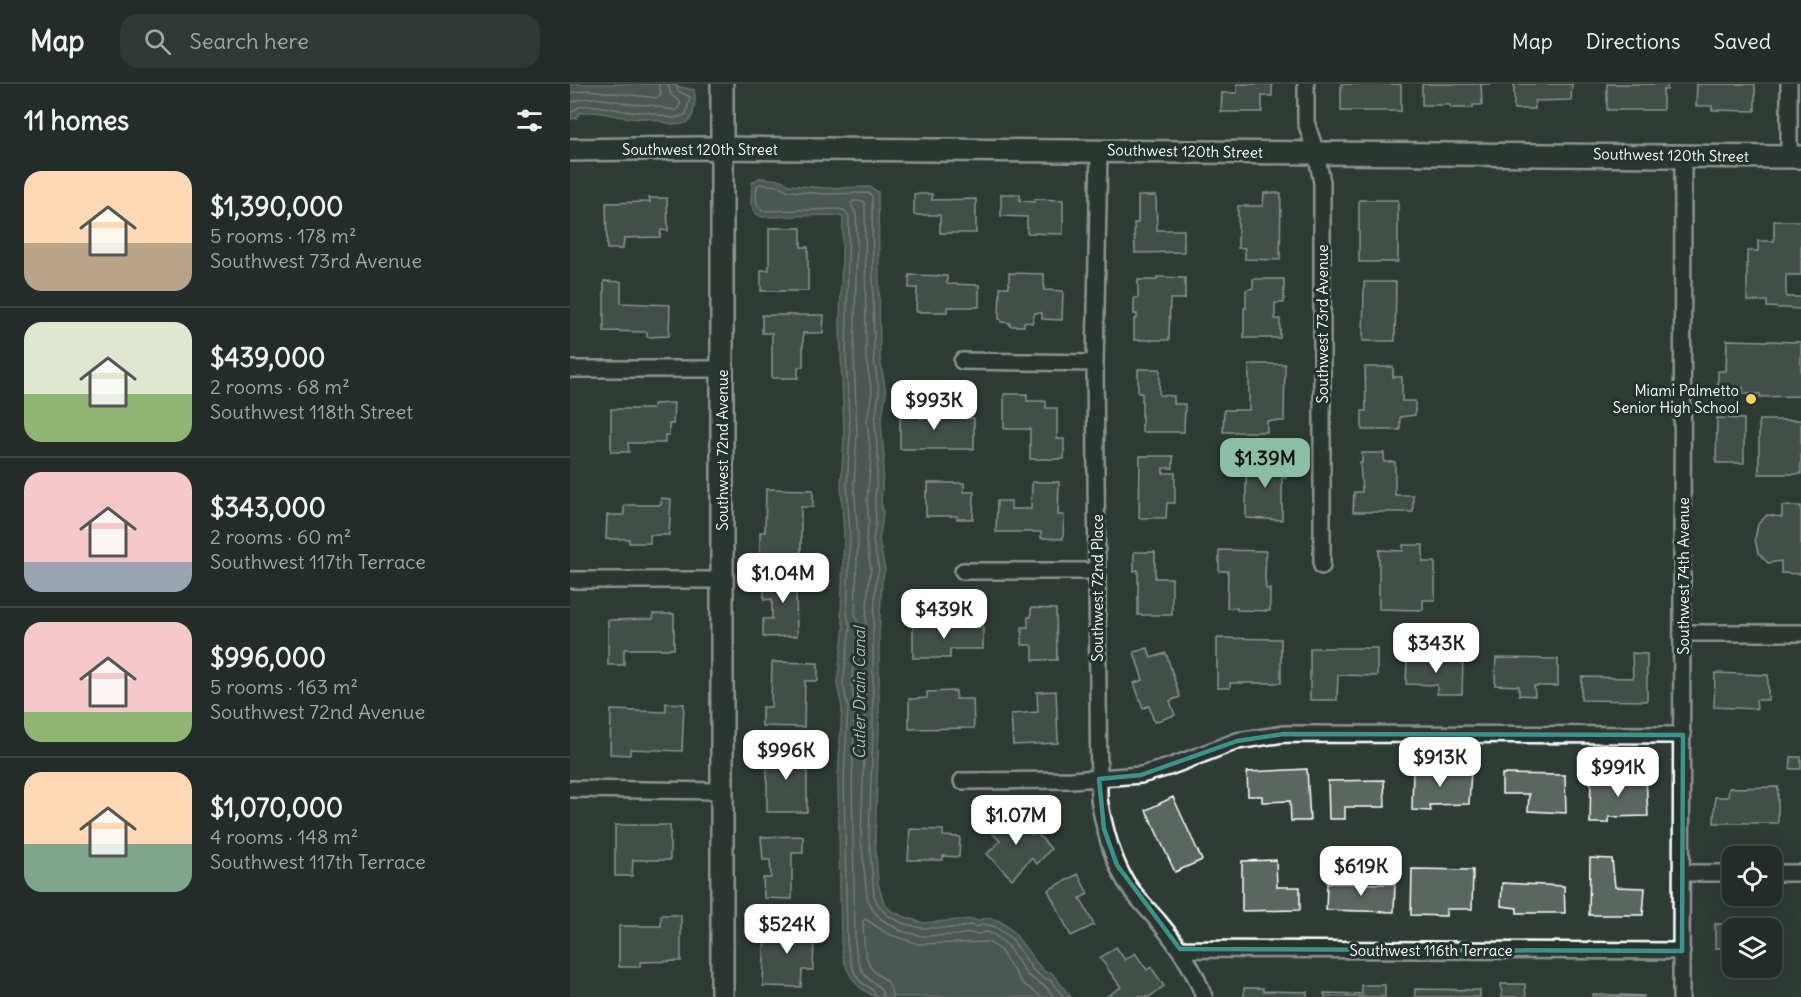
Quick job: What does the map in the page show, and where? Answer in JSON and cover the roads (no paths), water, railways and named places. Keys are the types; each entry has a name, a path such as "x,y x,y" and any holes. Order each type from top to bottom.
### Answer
{"street":[{"name":"Southwest 72nd Avenue","path":"722,84 722,997"},
{"name":"Southwest 73rd Avenue","path":"1306,84 1306,122 1322,182 1322,566"},
{"path":"1789,84 1795,157"},
{"name":"Southwest 120th Street","path":"570,150 722,148 1099,150 1795,157"},
{"name":"Southwest 72nd Place","path":"1099,150 1095,363 1099,799 1104,829 1117,865 1127,884 1180,949 1197,977 1204,997"},
{"name":"Southwest 74th Avenue","path":"1681,997 1683,155"},
{"path":"962,361 1095,363"},
{"path":"570,369 723,369"},
{"path":"963,571 1097,571"},
{"path":"570,580 722,580"},
{"path":"1683,633 1801,633"},
{"path":"962,781 1099,779 1141,775 1169,767 1237,741 1284,734 1683,735"},
{"path":"570,789 722,791"},
{"path":"1682,873 1722,873"},
{"path":"1782,873 1801,873"},
{"name":"Southwest 116th Terrace","path":"1180,949 1682,951"}],"water":[{"path":"570,84 668,84 694,90 693,113 690,120 680,125 645,118 592,112 579,113 577,118 571,119"},
{"name":"Cutler Drain Canal","path":"759,178 781,180 789,185 826,188 870,187 878,192 880,359 886,393 881,423 884,458 881,501 883,511 879,540 885,570 882,581 879,634 879,729 875,838 878,884 884,903 890,910 923,923 972,919 977,921 988,918 999,921 1008,927 1047,973 1051,972 1071,997 878,997 862,989 847,969 841,942 838,780 842,707 837,684 844,627 841,614 844,536 841,486 844,435 840,327 843,217 831,215 762,217 755,213 751,203 752,183"}],"place":[{"name":"Miami Palmetto Senior High School","path":"1751,399"}]}
